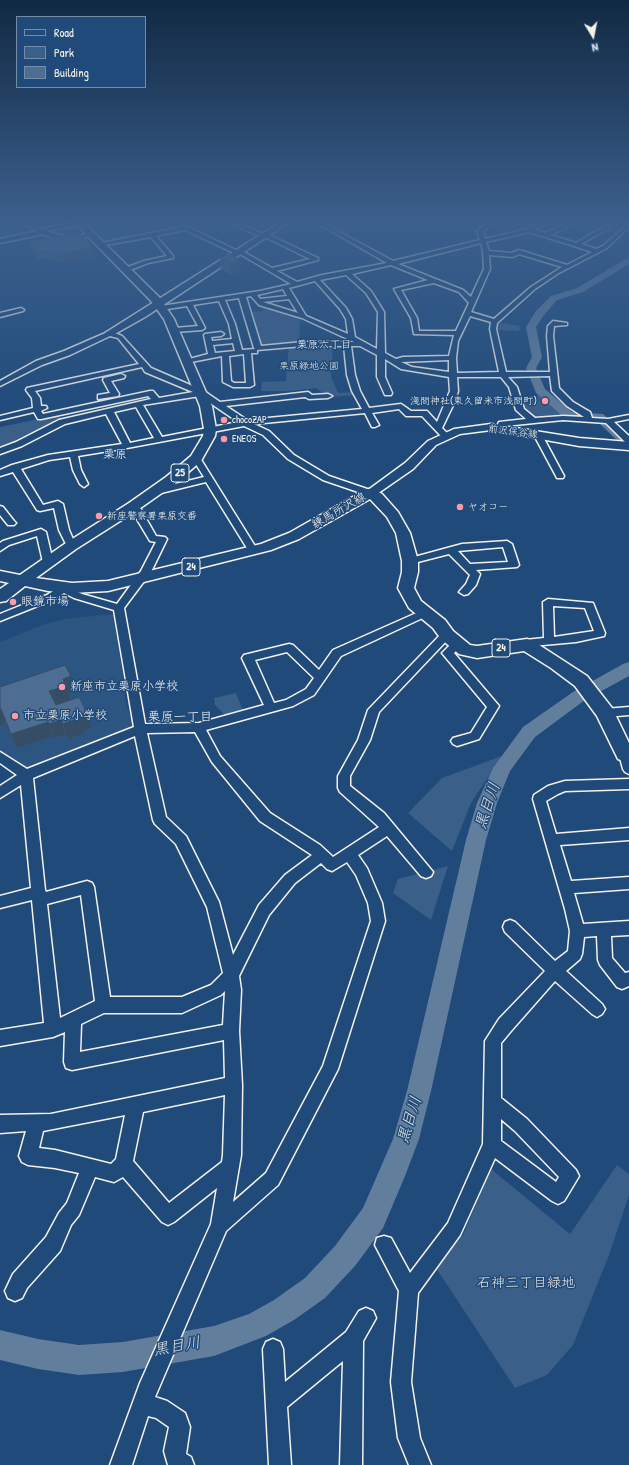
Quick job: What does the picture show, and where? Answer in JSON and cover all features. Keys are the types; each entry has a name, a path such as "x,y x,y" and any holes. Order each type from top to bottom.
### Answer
{"main road":[{"path":"146,291 160,306 175,330 186,361 206,406 210,429"},
{"name":"25","path":"22,581 71,546 134,506 196,458 206,443 210,429"},
{"name":"練馬所沢線","path":"0,576 63,588 97,587 140,579 253,551 294,536 370,493 377,497 393,515 403,533 410,561 410,572 406,588 415,604 439,624 452,640 465,650 477,652 527,645"},
{"path":"0,597 22,581"},
{"name":"24","path":"527,645 557,664 581,682 601,708 628,759"}],"street":[{"path":"0,384 39,363 67,353 110,333 160,306 181,291"},
{"path":"160,306 189,304 264,291"},
{"path":"288,291 304,318"},
{"path":"328,291 343,308 349,319 351,375 356,391 375,425"},
{"path":"368,291 381,312 380,353 383,370 382,377 388,393"},
{"path":"398,291 414,318 416,333 457,333"},
{"path":"460,291 473,303"},
{"path":"442,432 454,391 452,358 457,333 478,291"},
{"path":"527,291 508,311 494,321 493,329 499,362 503,374 513,387 520,410 534,422"},
{"path":"252,294 261,304 304,318 350,341 362,344 412,369 452,375 553,374"},
{"path":"236,341 242,323 242,296"},
{"path":"257,301 291,297"},
{"path":"222,299 242,323 258,348"},
{"path":"175,330 202,328 189,304"},
{"path":"0,315 22,310"},
{"path":"468,313 494,321"},
{"path":"565,324 553,322 551,326 550,336 553,374 557,392 570,404 590,418"},
{"path":"110,333 120,337 145,368 201,393 245,423 266,433 291,456 326,478 370,493"},
{"path":"212,355 207,335 220,334"},
{"path":"209,343 236,341"},
{"path":"225,354 227,382 233,385 250,385 243,352 236,341"},
{"path":"186,361 212,355 258,351 258,348 350,341"},
{"path":"396,362 403,359 452,358"},
{"path":"0,418 115,394 107,380 145,368"},
{"path":"145,368 30,390 36,398 37,410 41,417 150,393 156,400"},
{"path":"0,451 19,444 62,422 156,400 201,393"},
{"path":"218,405 308,394 309,398 328,396"},
{"path":"138,404 159,439"},
{"path":"0,473 15,467 48,458 127,446 245,423 401,406 409,414 424,413 442,432"},
{"path":"110,411 127,446"},
{"path":"500,428 502,424 563,418 590,418 607,420 629,417"},
{"path":"607,420 629,441"},
{"name":"前沢保谷線","path":"370,493 409,466 442,432 478,428 500,428 579,442 629,446"},
{"path":"538,434 560,476"},
{"path":"72,454 77,470 84,484"},
{"path":"196,458 253,551"},
{"path":"15,467 40,508 58,504 64,530 71,546"},
{"path":"153,492 208,479"},
{"path":"121,1465 144,1398 220,1225 232,1155 234,1085 231,1031 233,990 214,906 181,840 160,820 140,729 119,608 146,572 162,539 153,539 134,506"},
{"path":"0,509 11,523"},
{"path":"0,548 6,543 41,532 48,562"},
{"path":"410,561 462,547 507,544 514,565 468,567"},
{"path":"451,550 475,574 471,585 464,592"},
{"path":"0,618 51,597 63,588 78,596 119,608"},
{"path":"527,645 529,643 549,641 600,633 589,605 548,602 549,641"},
{"path":"0,793 26,775 140,729 200,727 289,703 310,692 337,653 425,613"},
{"path":"452,640 447,653 493,706 475,736 457,741"},
{"path":"426,872 379,817 344,788 344,776 364,740 374,710 452,640"},
{"path":"271,708 248,658 289,648 320,677"},
{"path":"601,708 629,711"},
{"path":"200,727 216,759 265,817 315,849 332,865 388,828"},
{"path":"0,757 26,775 53,1029"},
{"path":"420,1465 410,1438 401,1382 409,1290 454,1229 492,1145 493,1042 505,1025 556,971 575,954 577,931 539,799 552,790 564,786 629,784"},
{"path":"551,840 629,834"},
{"path":"220,1225 272,1179 330,1070 378,921 375,903 362,872 349,854"},
{"path":"0,1038 53,1029 65,1025 103,1005 182,1005 216,990 230,975 264,910 290,879 322,855"},
{"path":"565,888 629,883"},
{"path":"0,902 87,887 103,1005"},
{"path":"510,927 597,1008"},
{"path":"577,931 629,928"},
{"path":"604,930 605,960 622,982 629,979"},
{"path":"73,1020 72,1062 231,1031"},
{"path":"0,1124 51,1122 234,1085"},
{"path":"492,1145 558,1195 570,1176 521,1125 493,1102"},
{"path":"37,1123 28,1156 55,1159 114,1173 124,1164 136,1105"},
{"path":"124,1164 168,1216 229,1167"},
{"path":"15,1291 20,1281 52,1244 65,1219 73,1209 90,1167"},
{"path":"384,1246 409,1290"},
{"path":"276,1403 353,1339 366,1318"},
{"path":"351,1465 353,1339"},
{"path":"273,1349 280,1465"},
{"path":"144,1398 178,1420 180,1427 175,1451 176,1459 183,1465"}],"shaded area":[{"name":"新座市立栗原小学校","path":"113,614 126,705 136,729 29,771 0,752 0,642 42,625 65,619"}],"green space":[{"name":"栗原緑地公園","path":"261,304 300,316 299,344 333,344 331,376 338,393 356,392 358,395 329,397 316,388 290,391 261,391 262,382 286,381 289,345 258,348 248,312 263,311"},
{"path":"495,322 520,326 519,331 496,330"},
{"path":"543,395 570,417 533,419 524,409 519,398"},
{"path":"59,415 61,421 0,450 0,427"},
{"path":"236,693 244,713 227,717 215,705 214,698"},
{"path":"502,756 471,803 452,851 408,813 442,778"},
{"path":"448,866 431,920 393,893 398,879"},
{"name":"石神三丁目緑地","path":"617,1165 629,1174 629,1195 609,1255 573,1345 547,1375 515,1388 436,1268 463,1235 491,1169 570,1234"}],"building":[{"path":"65,665 71,676 63,679 66,686 49,691 56,705 79,697 87,713 79,716 80,718 63,724 61,720 49,724 48,722 11,734 1,709 0,710 0,687"}],"waterway":[{"path":"576,291 554,298 540,313 531,327 537,357 531,368 540,391 569,415 599,417 626,442"},
{"name":"黒目川","path":"0,1345 38,1354 79,1360 123,1357 214,1341 256,1326 284,1310 315,1288 345,1256 373,1218 392,1176 406,1139 419,1091 476,840 487,803 502,768 529,732 579,696 629,668"}],"place":[{"name":"淺間神社(東久留米市浅間町)","path":"545,401"},
{"name":"chocoZAP","path":"224,420"},
{"name":"ENEOS","path":"224,439"},
{"name":"ヤオコー","path":"460,507"},
{"name":"新座警察署栗原交番","path":"99,516"},
{"name":"眼鏡市場","path":"13,602"},
{"name":"新座市立栗原小学校","path":"62,687"},
{"name":"市立栗原小学校","path":"15,716"}],"district":[{"name":"栗原六丁目","path":"324,345"},
{"name":"栗原","path":"115,455"},
{"name":"栗原一丁目","path":"180,718"}]}
